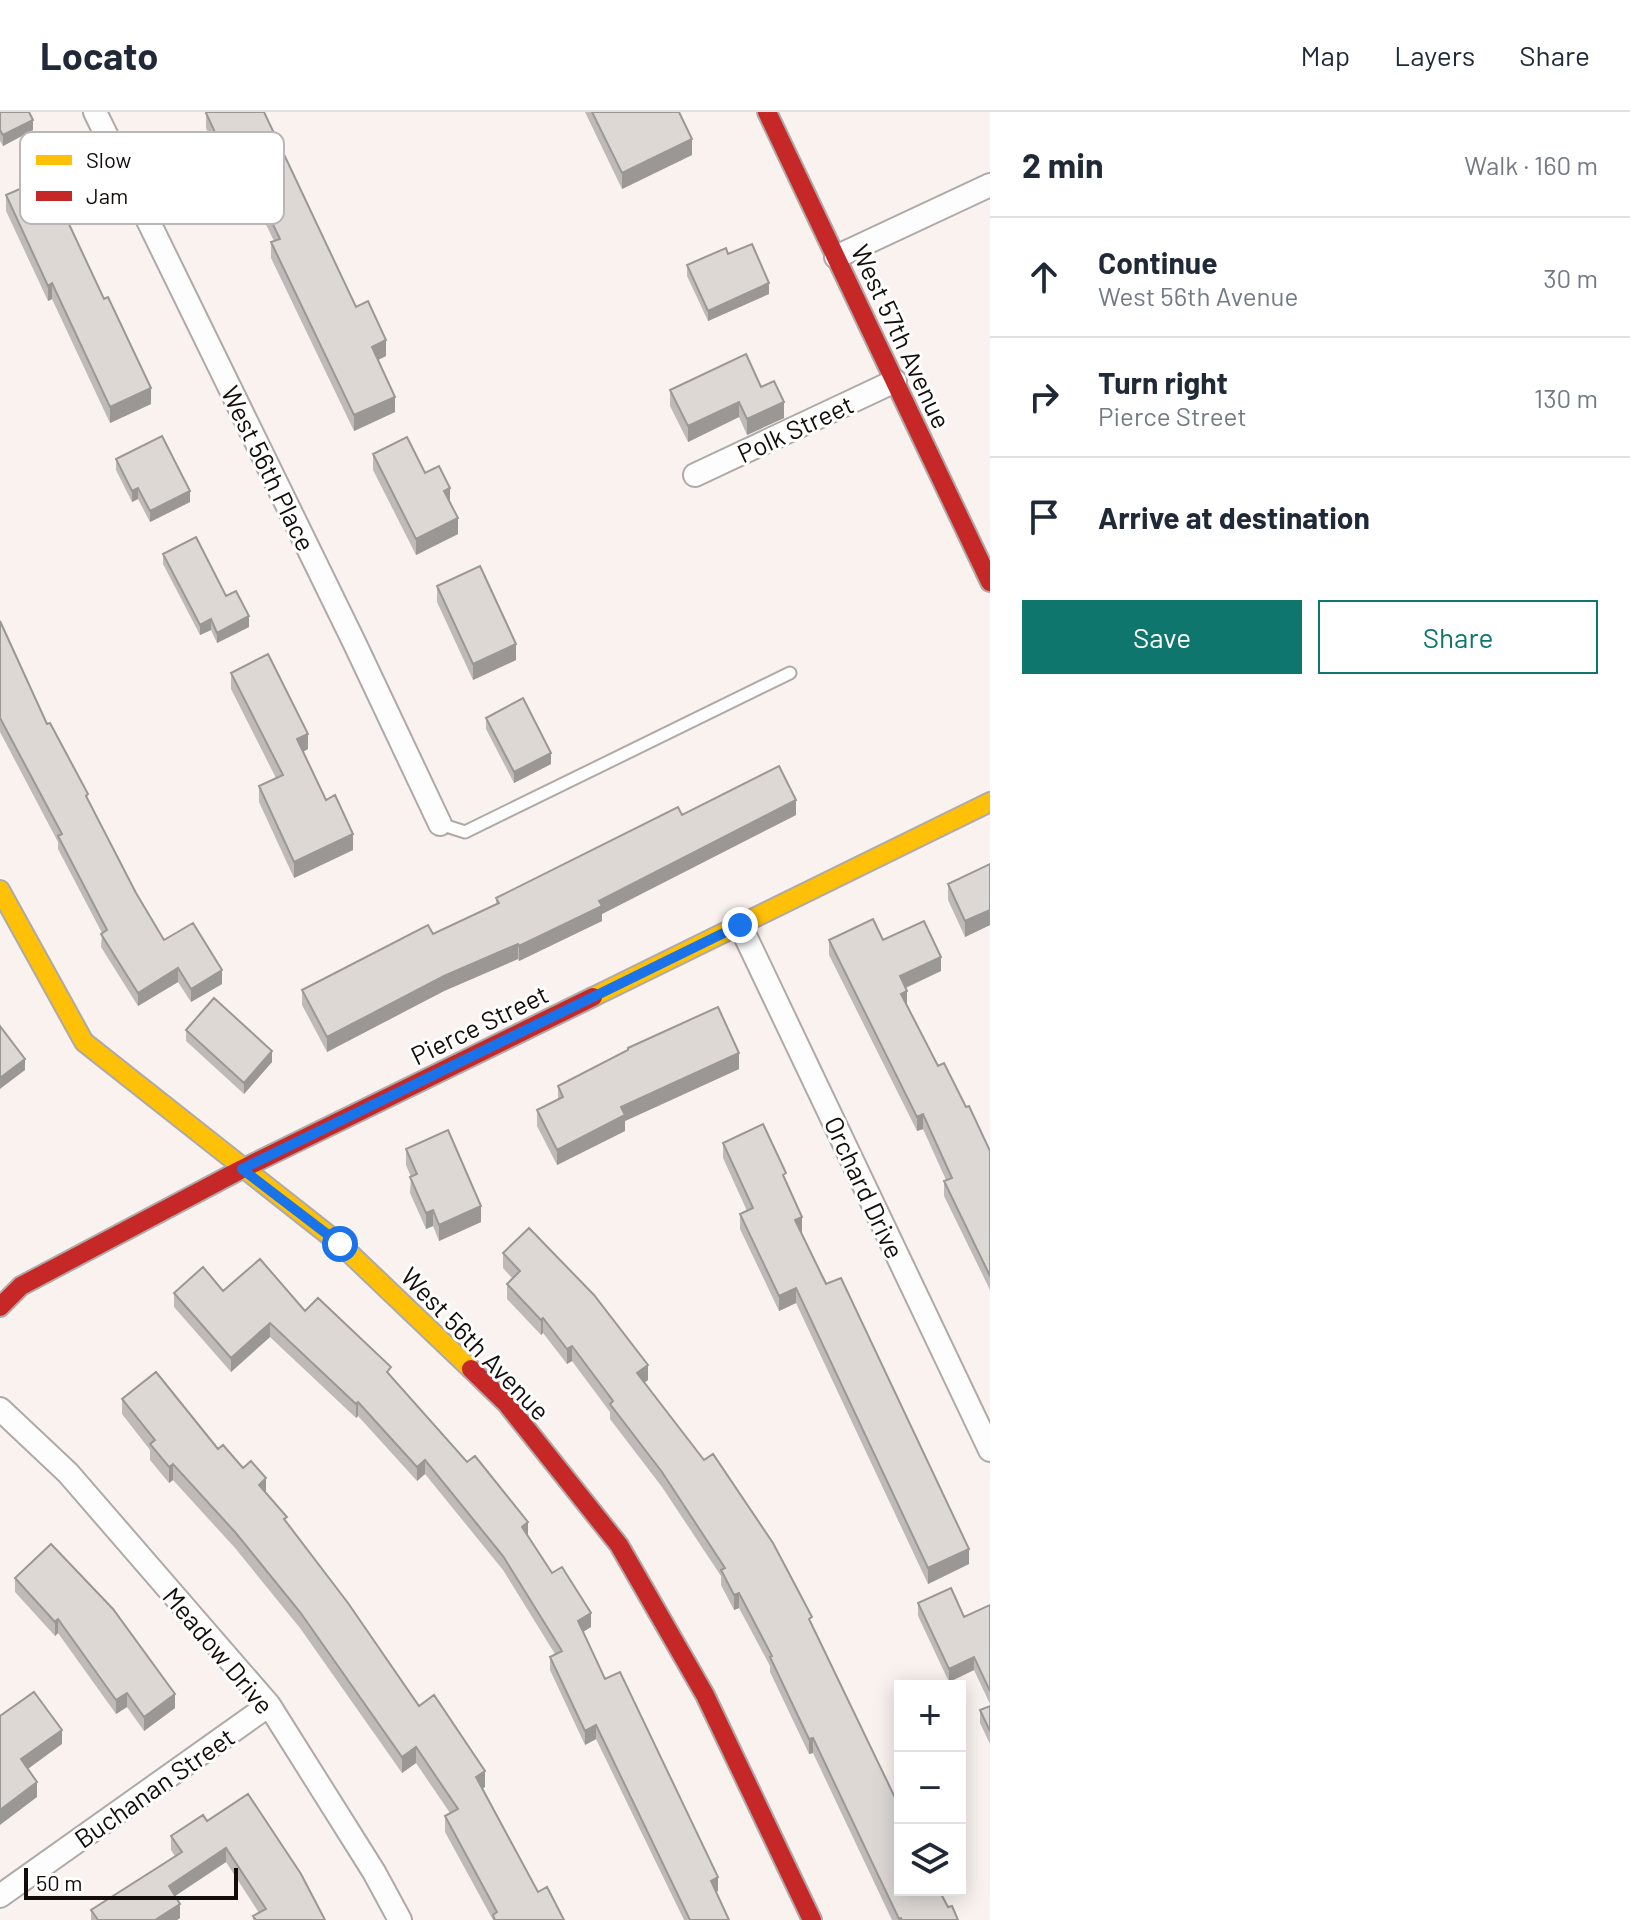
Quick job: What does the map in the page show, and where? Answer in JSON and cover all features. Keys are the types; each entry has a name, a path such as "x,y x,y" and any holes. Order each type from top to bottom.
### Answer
{"street":[{"name":"West 56th Place","path":"95,112 105,132"},
{"name":"West 57th Avenue","path":"767,112 990,582"},
{"path":"836,257 990,185"},
{"name":"West 56th Place","path":"150,224 440,824"},
{"name":"Polk Street","path":"695,475 895,381"},
{"name":"Pierce Street","path":"0,1307 21,1286 242,1169 990,802"},
{"name":"West 56th Avenue","path":"0,890 84,1042 340,1244 506,1403 619,1545 705,1695 812,1920"},
{"name":"Orchard Drive","path":"740,925 990,1450"},
{"name":"Meadow Drive","path":"0,1409 68,1473 269,1705 374,1872 400,1920"},
{"name":"Buchanan Street","path":"0,1896 269,1705"}],"lane":[{"path":"440,824 465,832 790,673"}],"building":[{"path":"0,112 29,112 33,120 3,135"},
{"path":"264,112 273,132 215,132 206,113"},
{"path":"592,112 679,112 692,139 622,173"},
{"path":"284,154 356,307 368,301 386,340 372,347 395,397 354,415 271,242 280,239 273,224 284,224"},
{"path":"20,189 20,224 69,224 151,388 110,407 52,283 48,286 6,195"},
{"path":"752,244 769,283 708,311 687,265 726,248 728,254"},
{"path":"746,354 761,387 774,381 784,402 747,419 739,402 688,426 670,390"},
{"path":"162,436 190,491 150,511 138,488 132,491 116,459"},
{"path":"407,437 425,473 439,466 450,488 444,491 458,518 416,539 373,454"},
{"path":"196,537 226,596 236,591 249,616 217,633 211,619 200,625 163,554"},
{"path":"480,566 516,644 473,664 437,586"},
{"path":"0,621 47,724 50,723 136,893 164,940 193,923 222,970 191,989 178,968 138,993 101,934 107,930 58,836 62,834 0,718"},
{"path":"268,654 308,734 297,739 326,800 335,795 353,834 294,862 259,786 283,775 231,673"},
{"path":"523,698 551,753 514,772 486,718"},
{"path":"779,766 796,800 599,901 602,906 519,946 444,976 327,1037 302,990 428,925 433,934 499,903 496,898 678,807 682,815"},
{"path":"990,864 990,910 965,921 948,884"},
{"path":"873,919 883,940 924,921 941,957 900,976 907,991 901,994 938,1066 944,1063 966,1107 969,1106 990,1151 990,1276 944,1181 952,1178 923,1114 917,1117 829,940"},
{"path":"214,998 272,1051 244,1083 186,1030"},
{"path":"718,1007 739,1053 621,1107 625,1115 557,1150 537,1110 563,1097 558,1086 628,1048"},
{"path":"0,1026 25,1059 0,1078"},
{"path":"763,1124 802,1217 795,1220 826,1284 841,1278 969,1549 928,1568 796,1288 779,1296 740,1214 753,1208 723,1143"},
{"path":"448,1130 481,1206 439,1225 433,1210 426,1213 410,1177 417,1174 406,1149"},
{"path":"529,1228 594,1295 648,1365 637,1373 704,1460 713,1454 773,1543 812,1617 809,1619 894,1796 894,1896 942,1896 948,1907 952,1906 958,1920 899,1919 813,1738 809,1739 772,1656 739,1593 734,1595 721,1570 725,1568 662,1472 610,1404 613,1401 572,1346 567,1349 543,1318 541,1320 507,1284 520,1271 503,1253"},
{"path":"260,1259 305,1311 318,1298 391,1367 387,1372 467,1462 475,1456 528,1522 522,1527 552,1573 562,1567 591,1613 578,1621 605,1679 620,1672 718,1877 711,1881 729,1920 690,1920 596,1725 585,1731 550,1657 562,1651 503,1556 425,1460 417,1467 358,1402 356,1404 270,1323 231,1358 174,1293 203,1267 223,1291"},
{"path":"156,1372 218,1449 223,1445 243,1468 251,1461 266,1478 259,1485 287,1517 284,1519 348,1603 419,1706 434,1695 485,1771 476,1777 538,1892 547,1887 564,1920 495,1920 493,1915 497,1912 445,1816 458,1809 416,1747 402,1757 300,1612 235,1532 173,1464 169,1467 150,1444 155,1440 122,1399"},
{"path":"51,1544 113,1609 175,1694 144,1717 127,1693 116,1700 58,1619 55,1622 15,1578"},
{"path":"951,1588 964,1617 990,1605 990,1691 974,1657 949,1669 918,1603"},
{"path":"34,1692 62,1730 21,1759 37,1782 0,1810 0,1716"},
{"path":"990,1706 990,1731 980,1710"},
{"path":"248,1794 301,1874 325,1920 256,1920 253,1916 266,1909 226,1848 169,1886 180,1904 155,1920 98,1920 91,1910 182,1852 171,1836 203,1815 207,1821"}],"traffic: slow":[{"path":"593,997 990,802"},
{"path":"0,890 84,1042 340,1244 471,1369"}],"traffic: jam":[{"path":"767,112 990,582"},
{"path":"0,1307 21,1286 242,1169 593,997"},
{"path":"471,1369 506,1403 619,1545 705,1695 812,1920"}],"route":[{"path":"340,1244 242,1169 740,925"}]}
